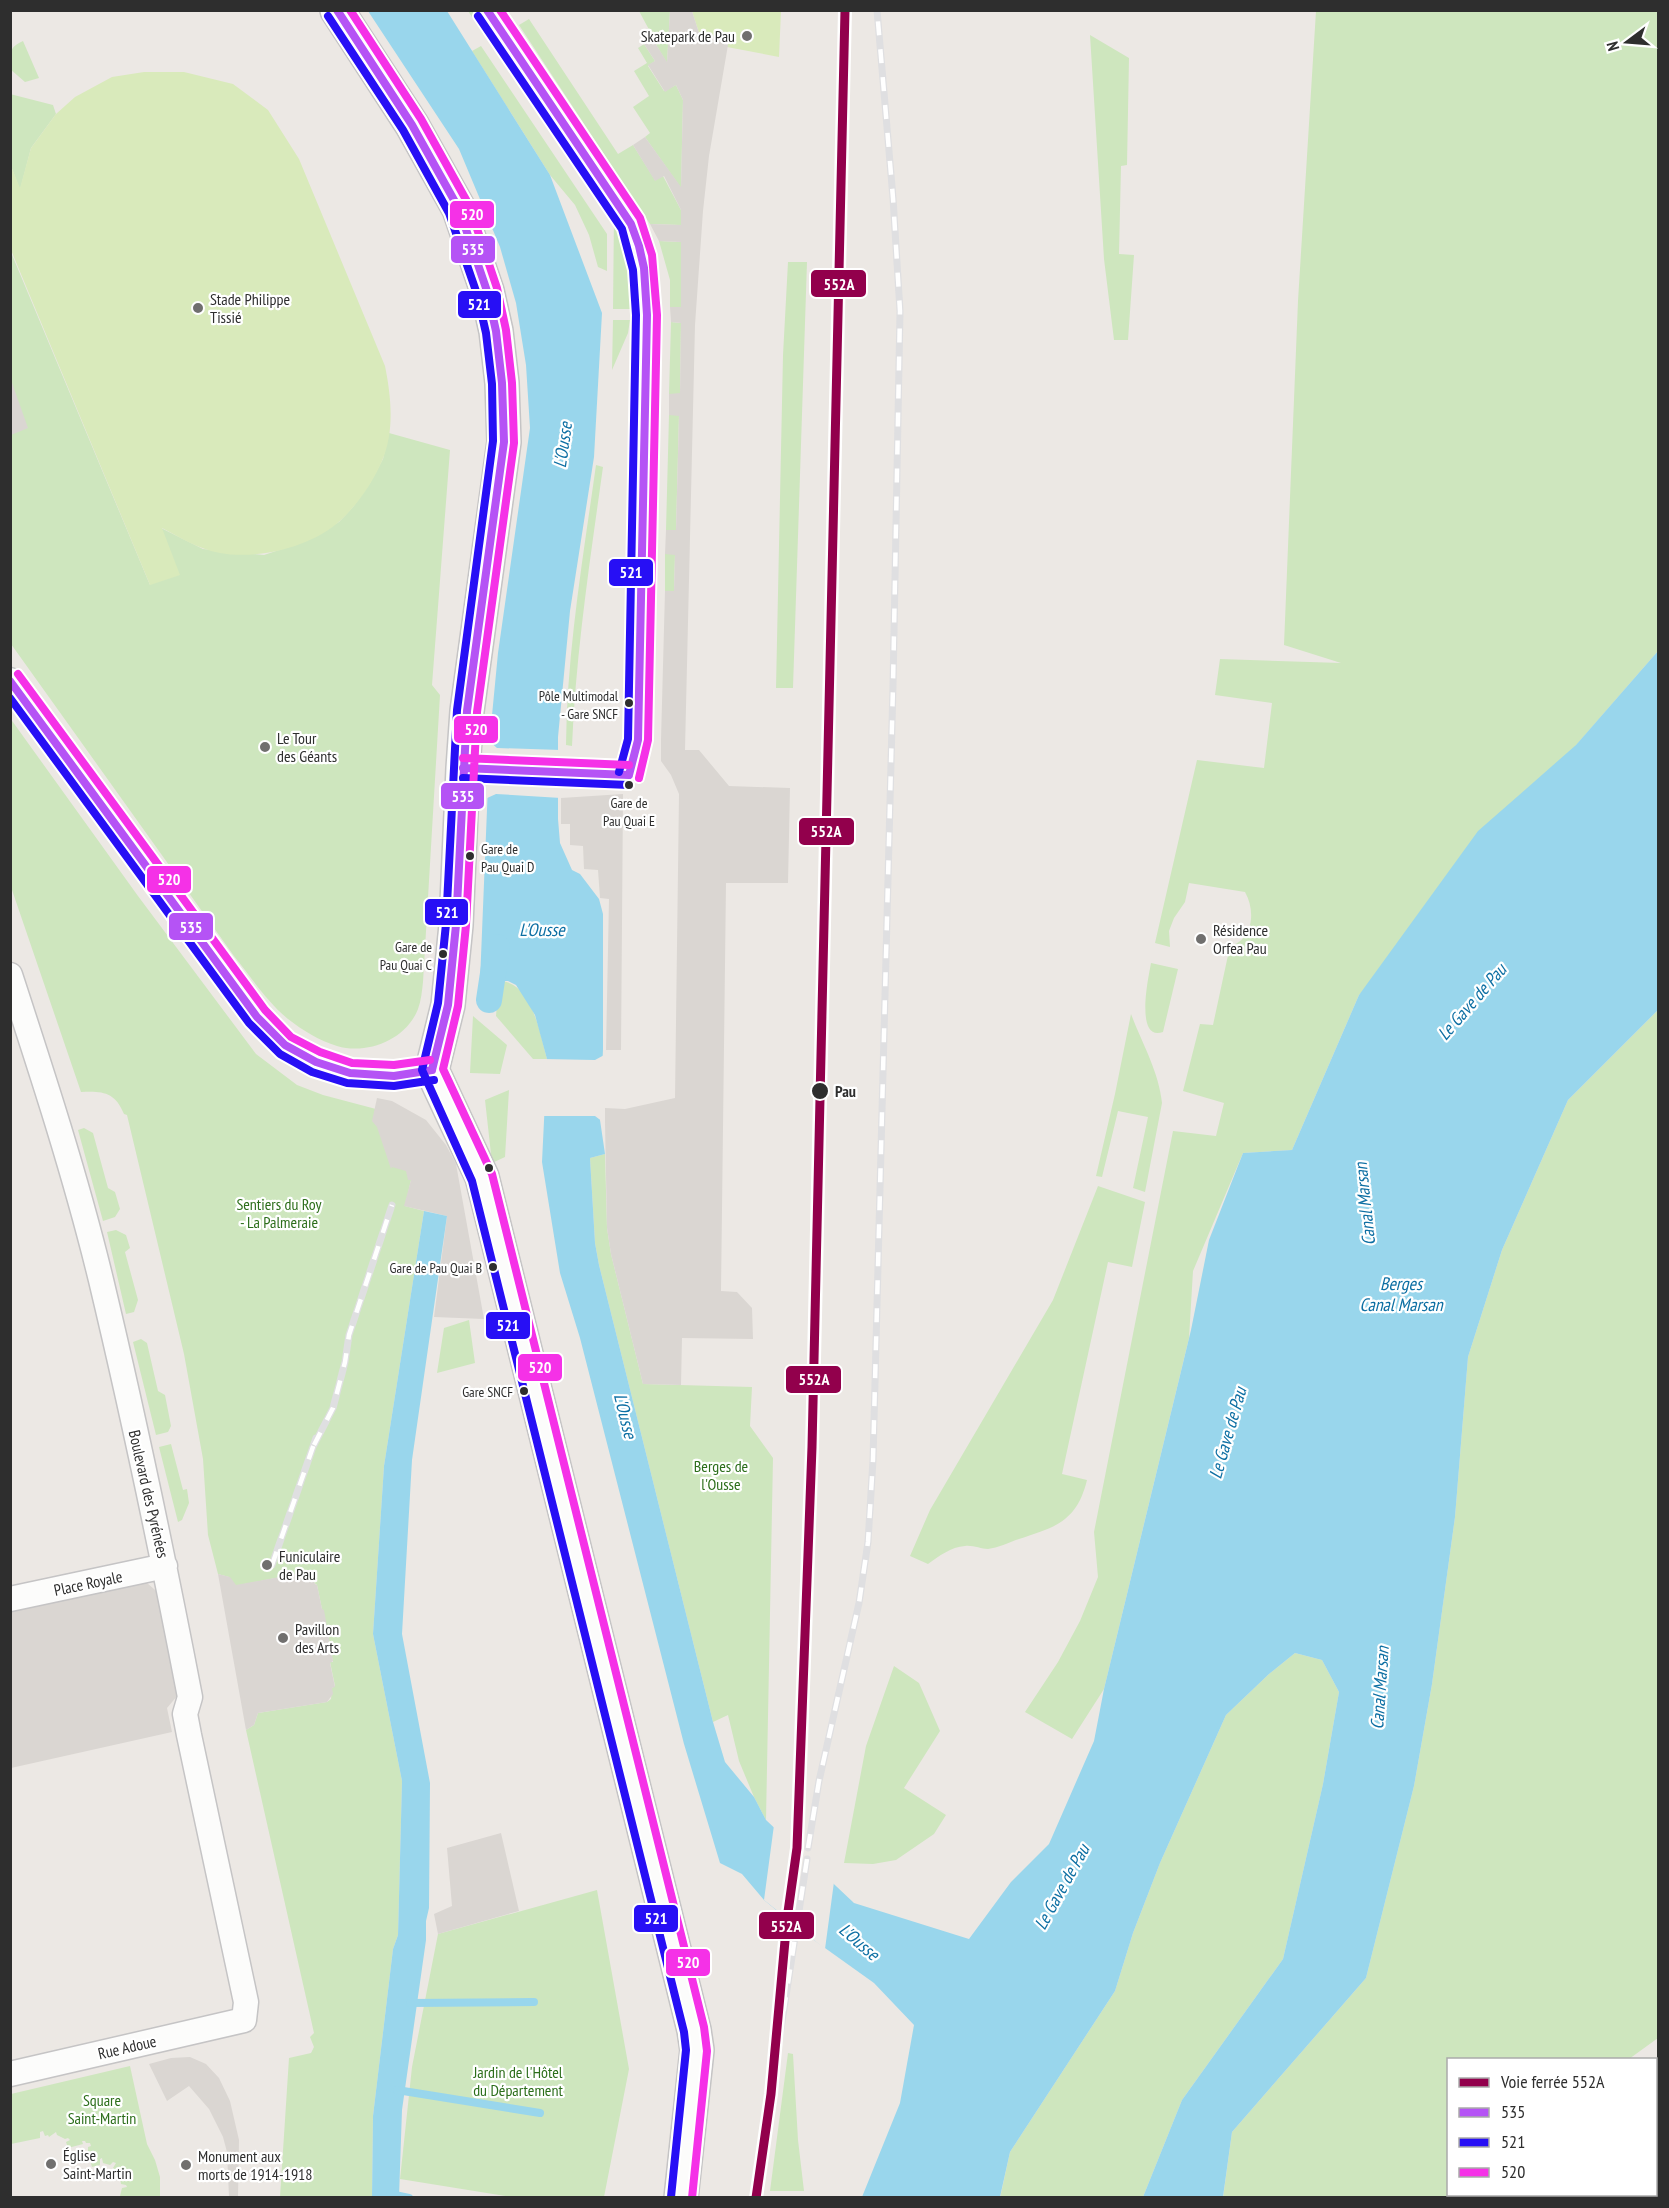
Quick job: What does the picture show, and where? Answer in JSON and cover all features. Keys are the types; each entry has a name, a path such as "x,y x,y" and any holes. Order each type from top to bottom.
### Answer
{"main road":[{"path":"337,10 412,125 459,209 487,291 496,331 502,383 504,442 470,681 463,768 456,925 448,1005 432,1070 482,1177 694,2030 697,2050 681,2198"}],"street":[{"path":"10,680 257,1017 285,1045 316,1062 350,1073 394,1076 432,1070"},
{"name":"Boulevard des Pyrénées","path":"10,975 14,1000 58,1123 100,1278 165,1566 190,1697 185,1714 246,2002 244,2020"},
{"name":"Place Royale","path":"10,1599 165,1566"},
{"name":"Rue Adoue","path":"10,2074 244,2020"}],"green space":[{"path":"468,11 482,11 493,27 483,34"},
{"path":"639,11 670,11 667,63 652,38"},
{"name":"Skatepark de Pau","path":"692,11 781,11 779,57 727,47 729,39 699,33"},
{"path":"1316,11 1658,11 1658,651 1359,995 1292,1150 1243,1153 1193,1271 1189,1338 1104,1689 1072,1739 1025,1712 1058,1662 1080,1621 1098,1577 1094,1532 1173,1131 1216,1136 1224,1103 1183,1091 1200,1024 1213,1025 1230,946 1244,938 1250,924 1251,908 1245,892 1189,883 1185,902 1174,918 1169,931 1170,947 1155,943 1197,760 1264,768 1272,703 1215,695 1220,659 1341,663 1284,645 1298,301"},
{"path":"529,19 618,154 633,145 655,180 663,176 681,210 681,225 650,224 519,25"},
{"path":"1090,35 1129,58 1127,165 1121,166 1119,254 1134,255 1128,340 1114,340 1104,259"},
{"path":"23,41 39,78 25,82 10,69 12,49"},
{"path":"644,44 655,61 648,66 664,91 676,85 683,100 681,188 645,137 650,133 633,107 649,96 634,71 647,63 638,48"},
{"path":"481,46 607,234 607,271 598,267 589,235 575,205 550,175 472,51"},
{"name":"Stade Philippe Tissié","path":"144,72 184,72 233,84 268,110 299,159 385,366 391,414 386,450 374,477 353,507 329,529 315,538 284,549 251,555 235,555 204,549 162,528 180,575 150,585 11,250 11,166 20,188 31,148 56,114 75,97 112,77"},
{"path":"10,94 53,105 56,114 31,148 20,190 11,166"},
{"path":"614,214 628,248 630,309 613,309"},
{"path":"659,241 681,242 681,307 670,307 670,280"},
{"path":"10,250 150,585 161,528 203,549 264,555 297,544 339,522 370,483 383,459 389,433 450,450 432,685 440,695 423,985 419,1006 412,1020 395,1037 361,1048 337,1046 299,1027 273,1005 234,956 11,644"},
{"path":"788,262 807,262 793,688 776,688 783,355"},
{"path":"613,320 630,320 628,333 612,370"},
{"path":"671,322 681,323 680,394 669,394"},
{"path":"669,415 679,415 676,530 666,530"},
{"path":"596,465 603,467 580,641 572,746 566,745 569,675 576,605"},
{"path":"665,554 675,554 674,591 665,591"},
{"name":"Sentiers du Roy - La Palmeraie","path":"10,718 138,896 256,1054 297,1085 323,1095 391,1113 411,1180 405,1206 424,1211 384,1466 373,1634 402,1781 398,1935 393,1949 373,2116 372,2197 280,2197 289,2058 311,2053 314,2047 310,2037 314,2033 246,1730 254,1725 258,1713 327,1702 331,1699 332,1688 335,1686 330,1662 333,1662 317,1585 301,1573 235,1586 229,1577 218,1574 208,1535 203,1459 184,1354 127,1115 124,1114 117,1101 107,1094 81,1092 11,887"},
{"path":"1151,963 1178,969 1163,1032 1154,1032 1149,1027 1146,1018 1146,993"},
{"path":"499,981 510,983 527,999 537,1023 547,1059 533,1059 496,1016"},
{"path":"1658,1010 1658,2038 1630,2058 1447,2058 1447,2196 1467,2197 1223,2198 1232,2132 1366,1978 1414,1786 1432,1684 1455,1517 1468,1357 1502,1250 1568,1100"},
{"path":"1131,1014 1154,1069 1162,1103 1145,1192 1133,1188 1148,1117 1118,1111 1102,1177 1096,1176"},
{"path":"473,1016 507,1045 500,1074 470,1073"},
{"path":"509,1090 505,1157 492,1163 485,1100"},
{"path":"84,1128 93,1133 108,1188 115,1192 120,1209 115,1217 103,1221 78,1130"},
{"name":"Berges de l'Ousse","path":"605,1154 607,1228 611,1254 643,1384 752,1387 750,1426 773,1458 766,1820 739,1761 728,1715 713,1722 599,1265 595,1243 590,1158"},
{"path":"1098,1186 1145,1202 1132,1267 1108,1262 1062,1474 1087,1480 1083,1494 1071,1514 1044,1530 988,1549 971,1546 955,1548 928,1564 910,1556 930,1510 1053,1300"},
{"path":"116,1230 126,1235 130,1248 125,1252 138,1300 134,1312 126,1314 107,1232"},
{"path":"469,1320 475,1363 437,1373 444,1328"},
{"path":"141,1339 147,1343 158,1391 165,1395 171,1426 168,1432 156,1435 133,1342"},
{"path":"171,1444 183,1490 187,1489 189,1503 182,1520 178,1522 159,1447"},
{"path":"1295,1653 1322,1660 1339,1692 1323,1784 1283,1959 1182,2100 1143,2197 1000,2198 1010,2152 1115,1991 1133,1933 1160,1863 1226,1715"},
{"path":"894,1666 919,1683 940,1731 904,1788 946,1815 934,1834 896,1860 873,1864 844,1863 866,1746"},
{"name":"Jardin de l'Hôtel du Département","path":"597,1890 629,2069 604,2197 511,2197 400,2179 412,2067 438,1934"},
{"path":"788,2053 793,2054 798,2140 804,2191 770,2191"},
{"name":"Square Saint-Martin","path":"130,2066 147,2144 160,2177 160,2197 120,2196 122,2188 127,2187 121,2184 120,2177 123,2171 119,2174 113,2168 116,2163 113,2162 110,2165 103,2163 102,2158 100,2165 92,2167 90,2160 93,2158 92,2154 88,2153 88,2147 91,2146 85,2141 82,2141 83,2144 68,2148 66,2142 70,2140 68,2138 57,2135 56,2132 49,2137 45,2136 43,2131 40,2132 40,2138 11,2144 11,2094"}],"shaded area":[{"path":"670,11 692,11 699,33 729,39 709,156 695,325 685,750 699,750 729,786 790,788 788,883 726,883 721,1291 737,1292 752,1308 753,1339 682,1338 681,1385 643,1384 611,1254 607,1228 605,1122 605,1108 625,1109 675,1098 679,794 671,775 661,761 661,740 665,591 674,591 675,555 665,554 666,530 676,530 679,416 669,415 669,394 680,393 681,323 671,322 670,307 681,307 681,242 659,241 650,224 681,225 681,210 664,176 655,181 633,145 645,137 681,187 683,100 676,85 665,92 648,65 655,61 644,44 652,38 667,62"},
{"path":"11,380 28,428 11,435 12,431"},
{"path":"623,794 621,1050 606,1050 609,899 600,898 598,870 584,869 583,846 570,845 570,824 561,824 561,798"},
{"path":"377,1098 392,1101 426,1120 446,1145 456,1164 484,1319 434,1317 447,1216 404,1206 411,1180 408,1180 406,1171 392,1167 391,1169 377,1127 372,1121"},
{"path":"140,1558 147,1583 161,1595 178,1695 167,1708 172,1732 11,1768 10,1588"},
{"name":"Pavillon des Arts","path":"301,1573 312,1577 317,1585 324,1610 333,1661 330,1663 335,1687 332,1688 333,1694 327,1702 258,1713 254,1725 246,1730 218,1574 230,1577 236,1585"},
{"path":"501,1833 519,1911 438,1934 434,1914 452,1906 447,1848"},
{"path":"190,2057 206,2064 219,2078 230,2101 239,2140 238,2197 229,2197 227,2152 223,2137 209,2109 189,2086 167,2101 149,2064 171,2058"}],"water":[{"path":"368,11 447,11 550,175 602,313 594,457 570,611 558,737 560,843 572,870 580,874 599,899 603,914 603,1049 600,1120 605,1154 590,1158 595,1243 713,1722 725,1762 754,1797 766,1820 854,1903 969,1939 1011,1882 1049,1844 1094,1741 1104,1689 1191,1330 1209,1240 1243,1153 1292,1150 1359,995 1478,831 1576,745 1658,651 1658,1010 1568,1100 1502,1250 1468,1357 1455,1517 1432,1684 1414,1786 1366,1978 1232,2132 1223,2197 1143,2197 1182,2100 1283,1959 1323,1784 1339,1692 1322,1660 1295,1653 1226,1715 1160,1863 1133,1933 1115,1991 1010,2152 1000,2197 862,2197 900,2103 914,2025 874,1983 804,1933 764,1900 742,1874 720,1863 684,1744 580,1338 560,1273 542,1162 547,1059 535,1015 516,985 508,981 480,981 490,736 498,653 530,428 526,365 516,303 500,247 459,149"},
{"path":"424,1211 447,1216 412,1460 402,1634 430,1783 429,1908 402,2110 399,2197 372,2197 373,2116 393,1949 398,1935 402,1781 373,1634 384,1466"}],"pier":[{"path":"487,739 497,748 561,750 561,798 496,794 485,799 489,770"},
{"path":"606,1054 603,1122 595,1116 541,1116 544,1059 595,1060"},
{"path":"774,1825 834,1882 825,1949 764,1900"}],"waterway":[{"path":"489,1000 497,947"},
{"path":"410,2003 534,2002"},
{"path":"397,2090 540,2113"},
{"path":"390,2194 409,2198"}],"railway":[{"path":"808,1848 819,1781 859,1603 868,1542 873,1460 893,686 900,311 877,10"},
{"path":"314,1445 333,1408 345,1362 349,1335 392,1205"},
{"path":"272,1565 316,1438"},
{"path":"771,2094 807,1859"}],"rail line":[{"name":"552A","path":"756,2198 771,2094 787,1919 797,1848 812,1447 845,10"}],"transit line":[{"name":"535","path":"337,10 412,125 459,209 487,291 496,331 502,383 504,442 467,711 456,925 448,1005 432,1070"},
{"name":"520","path":"350,10 421,119 469,205 497,288 506,330 512,383 514,443 477,712 466,925 458,1006 443,1069 492,1174 704,2027 707,2051 692,2198"},
{"name":"535","path":"487,10 631,224 644,268 647,315 638,740 629,775"},
{"name":"520","path":"500,10 640,218 652,255 657,315 648,740 639,778"},
{"name":"521","path":"328,16 403,130 449,213 477,294 486,333 492,384 493,441 457,710 446,924 438,1003 422,1070 472,1181 684,2032 686,2050 671,2197"},
{"name":"521","path":"478,16 622,229 633,270 636,315 628,739 619,772"},
{"name":"520","path":"18,674 265,1010 291,1037 320,1052 352,1063 394,1065 430,1060"},
{"name":"535","path":"10,681 257,1017 285,1045 316,1062 350,1073 394,1076 432,1070"},
{"name":"521","path":"10,698 249,1023 280,1054 312,1072 347,1083 394,1086 434,1080"},
{"name":"520","path":"463,758 629,765"},
{"name":"535","path":"463,768 629,775"},
{"name":"521","path":"463,778 629,785"}],"place":[{"name":"Skatepark de Pau","path":"747,36"},
{"name":"Stade Philippe Tissié","path":"198,308"},
{"name":"Pôle Multimodal - Gare SNCF","path":"629,703"},
{"name":"Le Tour des Géants","path":"265,747"},
{"name":"Gare de Pau Quai E","path":"629,785"},
{"name":"Gare de Pau Quai D","path":"470,856"},
{"name":"Résidence Orfea Pau","path":"1201,939"},
{"name":"Gare de Pau Quai C","path":"443,954"},
{"name":"Pau","path":"820,1091"},
{"name":"Gare de Pau Quai B","path":"493,1267"},
{"name":"Gare SNCF","path":"524,1391"},
{"name":"Funiculaire de Pau","path":"267,1565"},
{"name":"Pavillon des Arts","path":"283,1638"},
{"name":"Église Saint-Martin","path":"51,2164"},
{"name":"Monument aux morts de 1914-1918","path":"186,2165"}],"water label":[{"name":"L'Ousse","path":"563,445"},
{"name":"L'Ousse","path":"542,930"},
{"name":"Le Gave de Pau","path":"1472,1002"},
{"name":"Canal Marsan","path":"1365,1204"},
{"name":"Berges Canal Marsan","path":"1401,1294"},
{"name":"L'Ousse","path":"625,1416"},
{"name":"Le Gave de Pau","path":"1228,1433"},
{"name":"Canal Marsan","path":"1380,1688"},
{"name":"Le Gave de Pau","path":"1062,1887"},
{"name":"L'Ousse","path":"859,1942"}]}
